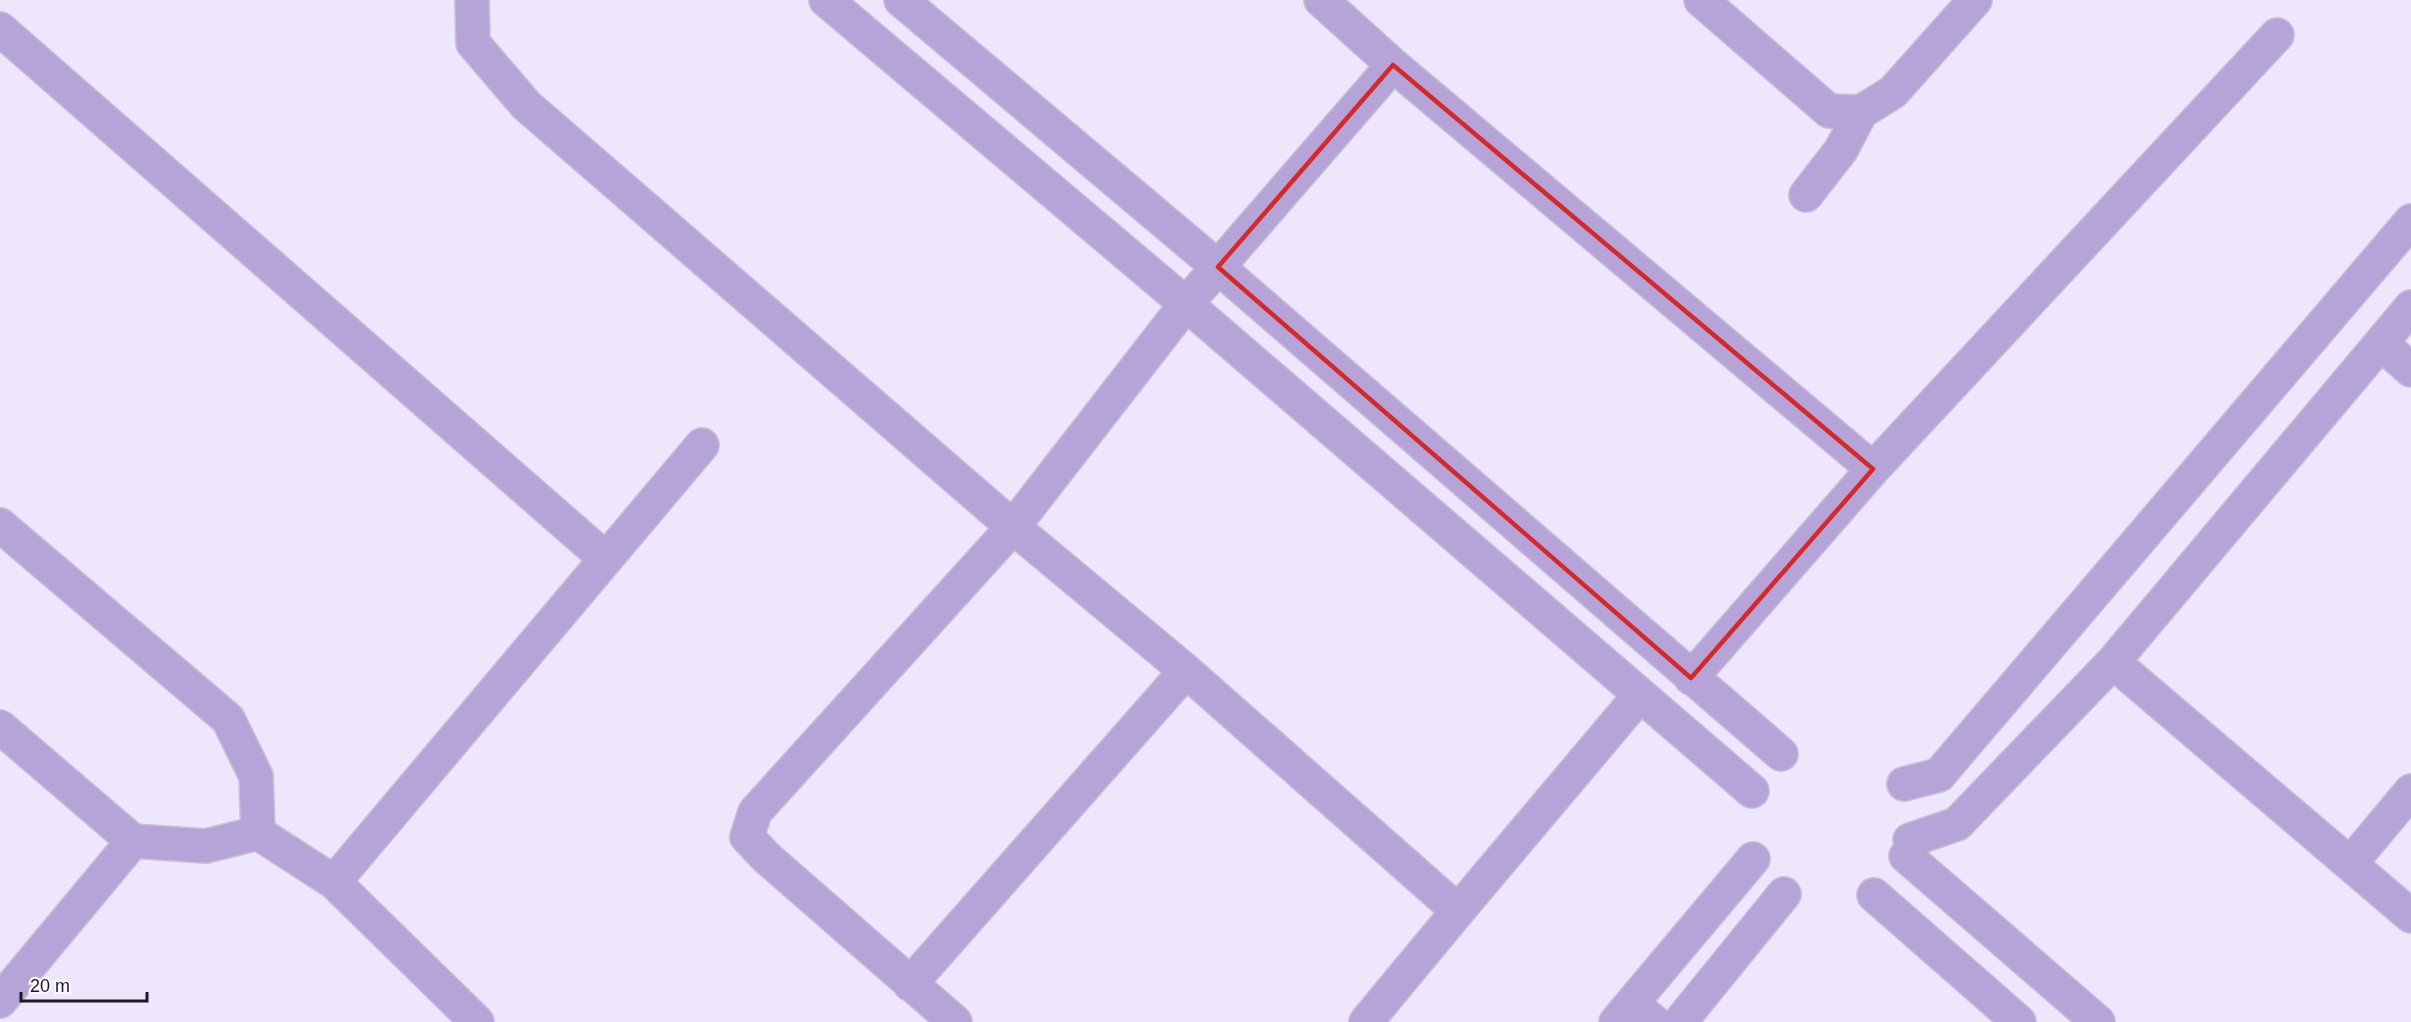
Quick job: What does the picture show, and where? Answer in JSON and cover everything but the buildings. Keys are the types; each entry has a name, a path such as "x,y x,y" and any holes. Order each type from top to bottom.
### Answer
{"street":[{"path":"472,0 473,43 526,105 1013,527 1186,671 1458,911"},
{"path":"826,0 1186,304 1752,791"},
{"path":"901,0 1218,267 1781,754"},
{"path":"1321,0 1393,65 1873,469"},
{"path":"1701,0 1829,111 1861,112"},
{"path":"1806,195 1841,150 1861,112 1893,92 1975,0"},
{"path":"0,28 606,559"},
{"path":"1691,678 1873,469 2277,35"},
{"path":"955,1022 767,858 747,837 755,812 1013,527 1186,304 1393,65"},
{"path":"1904,784 1939,775 2411,221"},
{"path":"2097,1022 1908,848 1957,824 2113,662 2411,307"},
{"path":"2381,343 2411,370"},
{"path":"334,882 702,445"},
{"path":"0,525 228,719 256,776 258,833"},
{"path":"2113,662 2411,916"},
{"path":"910,984 1186,671"},
{"path":"1366,1022 1640,695"},
{"path":"0,727 133,841 206,846 258,833 334,882 477,1022"},
{"path":"2350,864 2411,791"},
{"path":"0,1001 133,841"},
{"path":"1634,1016 1753,859"},
{"path":"1680,1022 1784,894"},
{"path":"1874,895 2019,1022"}],"highlighted area":[{"path":"1393,65 1873,469 1691,678 1218,267"}]}
